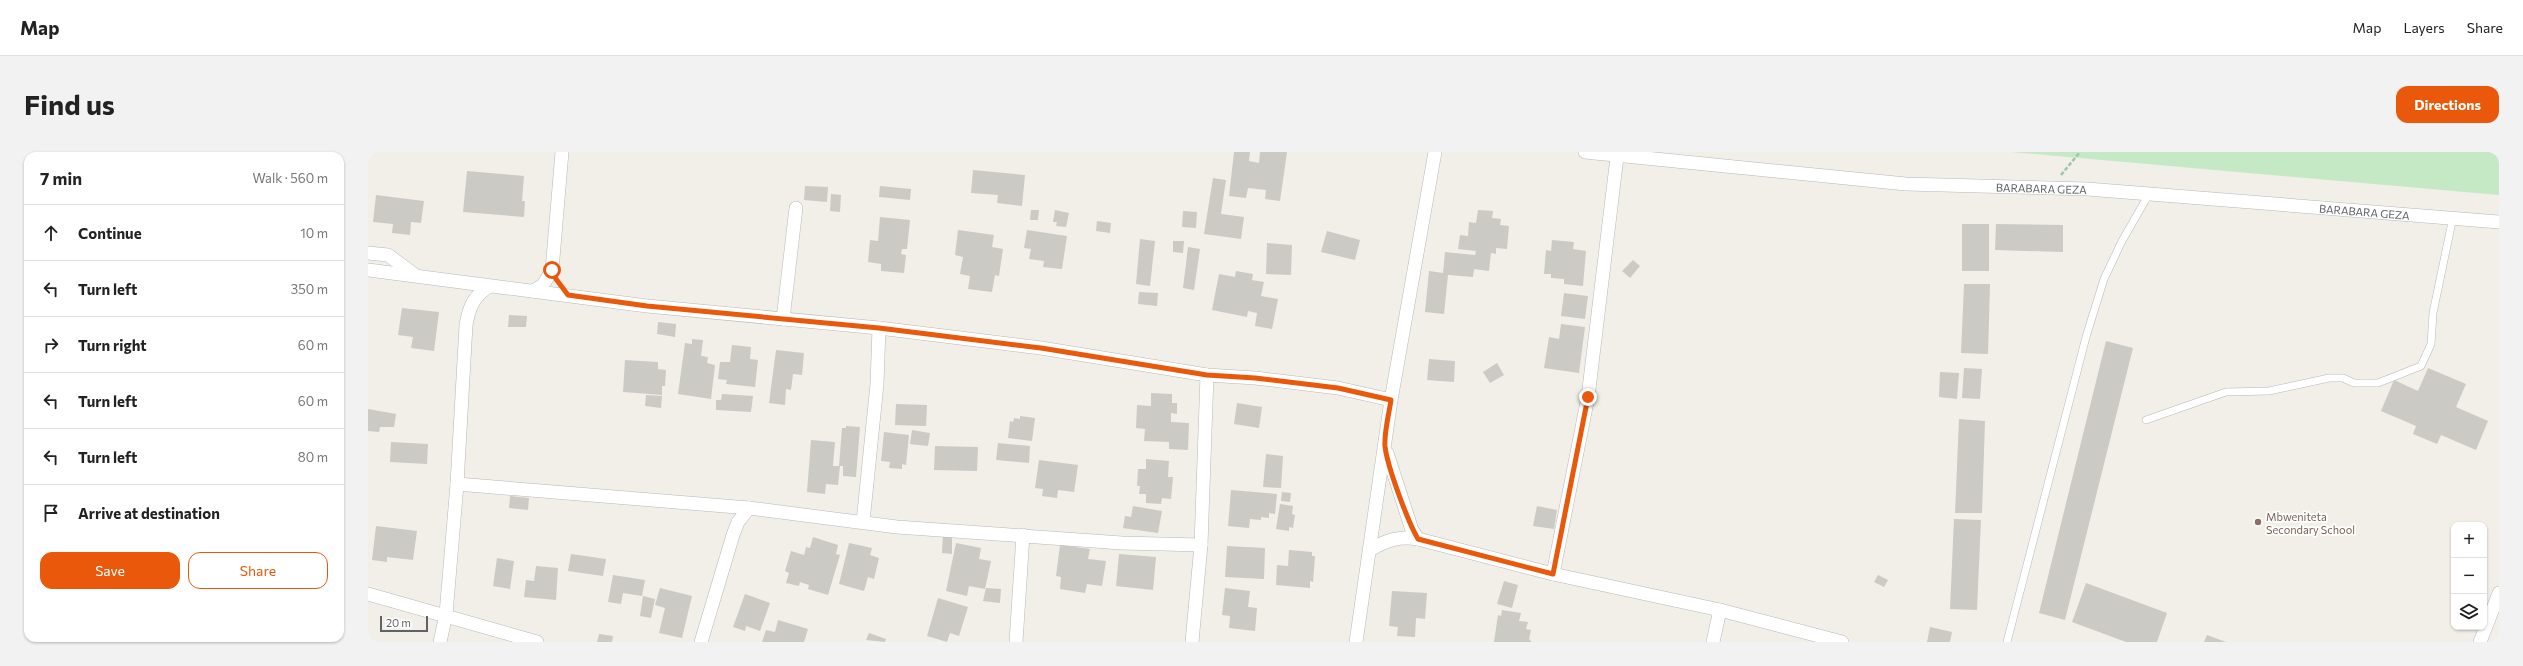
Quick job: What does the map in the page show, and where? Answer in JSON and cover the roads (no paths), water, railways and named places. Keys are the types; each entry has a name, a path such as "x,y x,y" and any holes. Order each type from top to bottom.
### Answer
{"street":[{"path":"533,291 543,284 552,270 562,152"},
{"path":"1356,642 1391,400 1435,152"},
{"name":"BARABARA GEZA","path":"1585,152 1617,157 1906,184 2050,188 2149,194 2453,217 2499,222"},
{"path":"1553,574 1588,397 1617,157"},
{"path":"783,319 796,208"},
{"path":"368,252 388,255 417,277"},
{"path":"368,270 647,306 879,328 1041,348 1207,375 1255,378 1338,388 1391,400"},
{"path":"552,270 556,279 568,295"},
{"path":"440,642 446,614 457,484 466,325 469,307 475,297 488,286"},
{"path":"864,522 877,384 879,328"},
{"path":"1192,642 1201,545 1207,375"},
{"path":"1385,445 1390,468 1412,530 1418,539"},
{"path":"457,484 749,508 897,527 1122,543 1201,545"},
{"path":"701,642 733,535 738,522 749,508"},
{"path":"1016,642 1023,535"},
{"path":"1370,550 1392,539 1405,537 1418,539 1553,574 1720,610 1842,642"},
{"path":"2480,642 2499,593"},
{"path":"368,594 446,614 537,642"},
{"path":"1713,642 1720,610"}],"lane":[{"path":"2007,642 2086,337 2104,279 2149,194"},
{"path":"2146,420 2226,392 2269,392 2329,378 2361,383 2378,383 2420,366 2431,344 2434,314 2453,217"}],"place":[{"name":"Mbweniteta Secondary School","path":"2258,522"}]}
